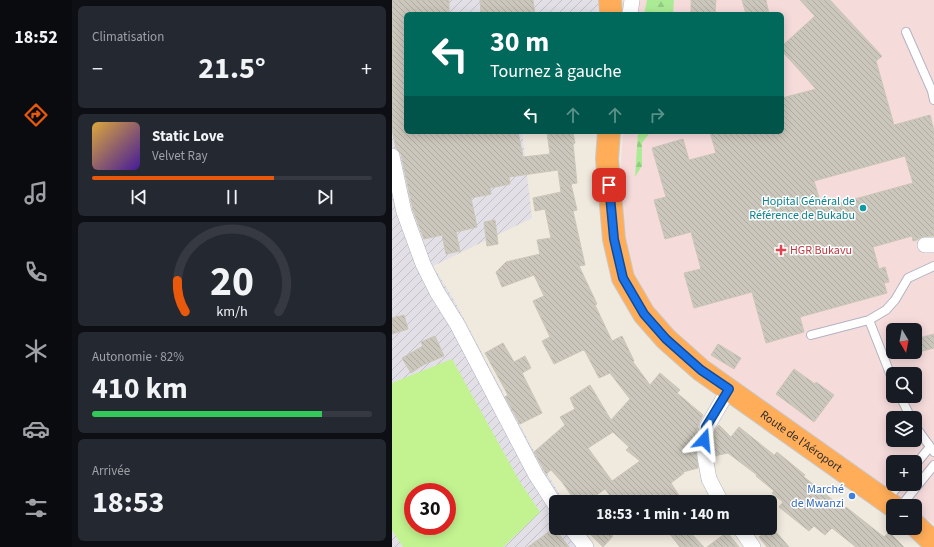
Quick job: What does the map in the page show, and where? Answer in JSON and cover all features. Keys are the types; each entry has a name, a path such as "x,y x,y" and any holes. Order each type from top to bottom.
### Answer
{"highway":[{"path":"610,0 611,12"},
{"name":"Route de l'Aéroport","path":"609,134 607,159 614,239 623,278 644,314 666,339 701,370 886,499"},
{"path":"922,532 934,543"}],"street":[{"path":"630,12 632,0"},
{"path":"392,156 404,212 423,264 437,292 457,324 536,475 549,495"},
{"path":"717,495 709,480 704,440 706,427 729,389"},
{"path":"577,535 586,547"},
{"path":"745,535 753,547"}],"lane":[{"path":"906,32 934,100"},
{"path":"811,335 869,320 886,310 908,278 934,266"},
{"path":"869,320 887,367"},
{"path":"922,435 932,449 922,458"},
{"path":"898,499 934,464"}],"shaded area":[{"path":"392,0 599,0 597,12 404,12 404,134 522,134 532,218 433,266 454,300 530,444 560,495 549,495 549,535 586,535 595,547 392,547"},
{"name":"HGR Bukavu","path":"631,0 934,0 934,524 922,516 922,499 898,499 886,491 922,491 922,455 886,455 886,491 848,465 674,337 648,299 632,268 625,232 620,180 623,134 784,134 784,12 630,12"}],"green space":[{"path":"647,0 674,0 673,12 644,12"},
{"path":"638,134 649,134 642,143 642,166 635,177"},
{"path":"452,359 520,482 540,512 503,547 403,547 392,530 392,383"}],"building":[{"path":"392,0 449,0 449,12 404,12 404,134 518,134 523,157 550,154 547,134 573,134 577,183 571,184 577,210 573,211 585,265 579,266 597,304 595,305 612,341 622,336 634,361 633,362 650,385 660,373 680,390 677,393 703,415 698,425 695,438 698,468 683,472 684,473 671,483 679,495 610,495 605,489 597,495 571,495 551,470 546,474 534,452 565,425 560,417 575,409 570,398 590,385 611,420 630,399 610,373 599,378 585,351 583,350 554,364 542,341 550,337 533,301 544,296 534,275 502,287 496,272 506,262 540,254 537,240 551,238 545,209 535,211 533,198 561,192 558,170 509,177 510,184 490,188 491,194 471,198 477,227 456,232 460,251 446,254 442,235 424,239 413,210 401,154 396,148 392,129","holes":["613,432 629,447 626,450 640,461 612,481 588,448"]},
{"path":"480,0 533,0 535,12 481,12"},
{"path":"691,0 716,0 715,12 691,12"},
{"path":"742,0 766,0 769,12 745,12"},
{"name":"Hopital Général de Référence de Bukabu","path":"800,0 830,0 882,56 876,61 894,125 930,115 934,131 934,236 921,237 913,241 912,236 873,247 879,269 885,267 889,282 884,283 887,293 800,317 804,332 766,343 752,292 694,308 684,273 701,269 691,232 665,239 654,200 666,197 652,148 683,139 689,160 716,153 711,134 784,134 784,97 816,89 784,53 784,44 815,16","holes":["905,156 913,183 822,208 814,181"]},
{"path":"495,220 498,244 487,246 484,222"},
{"path":"404,315 408,329 392,334 392,318"},
{"path":"934,334 934,348 922,351 922,337"},
{"path":"435,336 444,356 423,365 411,373 402,358 423,346 421,342"},
{"path":"503,343 514,362 525,356 531,368 522,373 542,413 520,424 505,397 508,395 485,353"},
{"path":"718,344 741,358 734,369 711,355"},
{"path":"794,369 834,395 814,422 776,394"},
{"path":"719,425 731,437 739,427 774,455 777,452 805,475 803,476 845,510 846,507 884,537 886,535 892,535 904,547 856,547 832,528 825,535 814,526 809,531 779,507 783,502 777,497 777,495 772,493 774,491 756,476 757,475 728,453 714,456 713,441 715,430"},
{"path":"549,532 549,535 560,535 569,547 528,547"},
{"path":"777,533 789,547 767,547 759,537 762,535 777,535"},
{"path":"591,535 613,536 603,547"},
{"path":"671,535 693,535 704,547 680,547"},
{"path":"723,535 729,535 739,547 707,547"}],"place":[{"name":"Hopital Général de Référence de Bukabu","path":"863,208"},
{"name":"HGR Bukavu","path":"781,250"},
{"name":"Marché de Mwanzi","path":"852,496"}],"route":[{"path":"609,185 614,239 623,278 644,314 666,339 701,370 729,389 706,427 704,440"}]}
